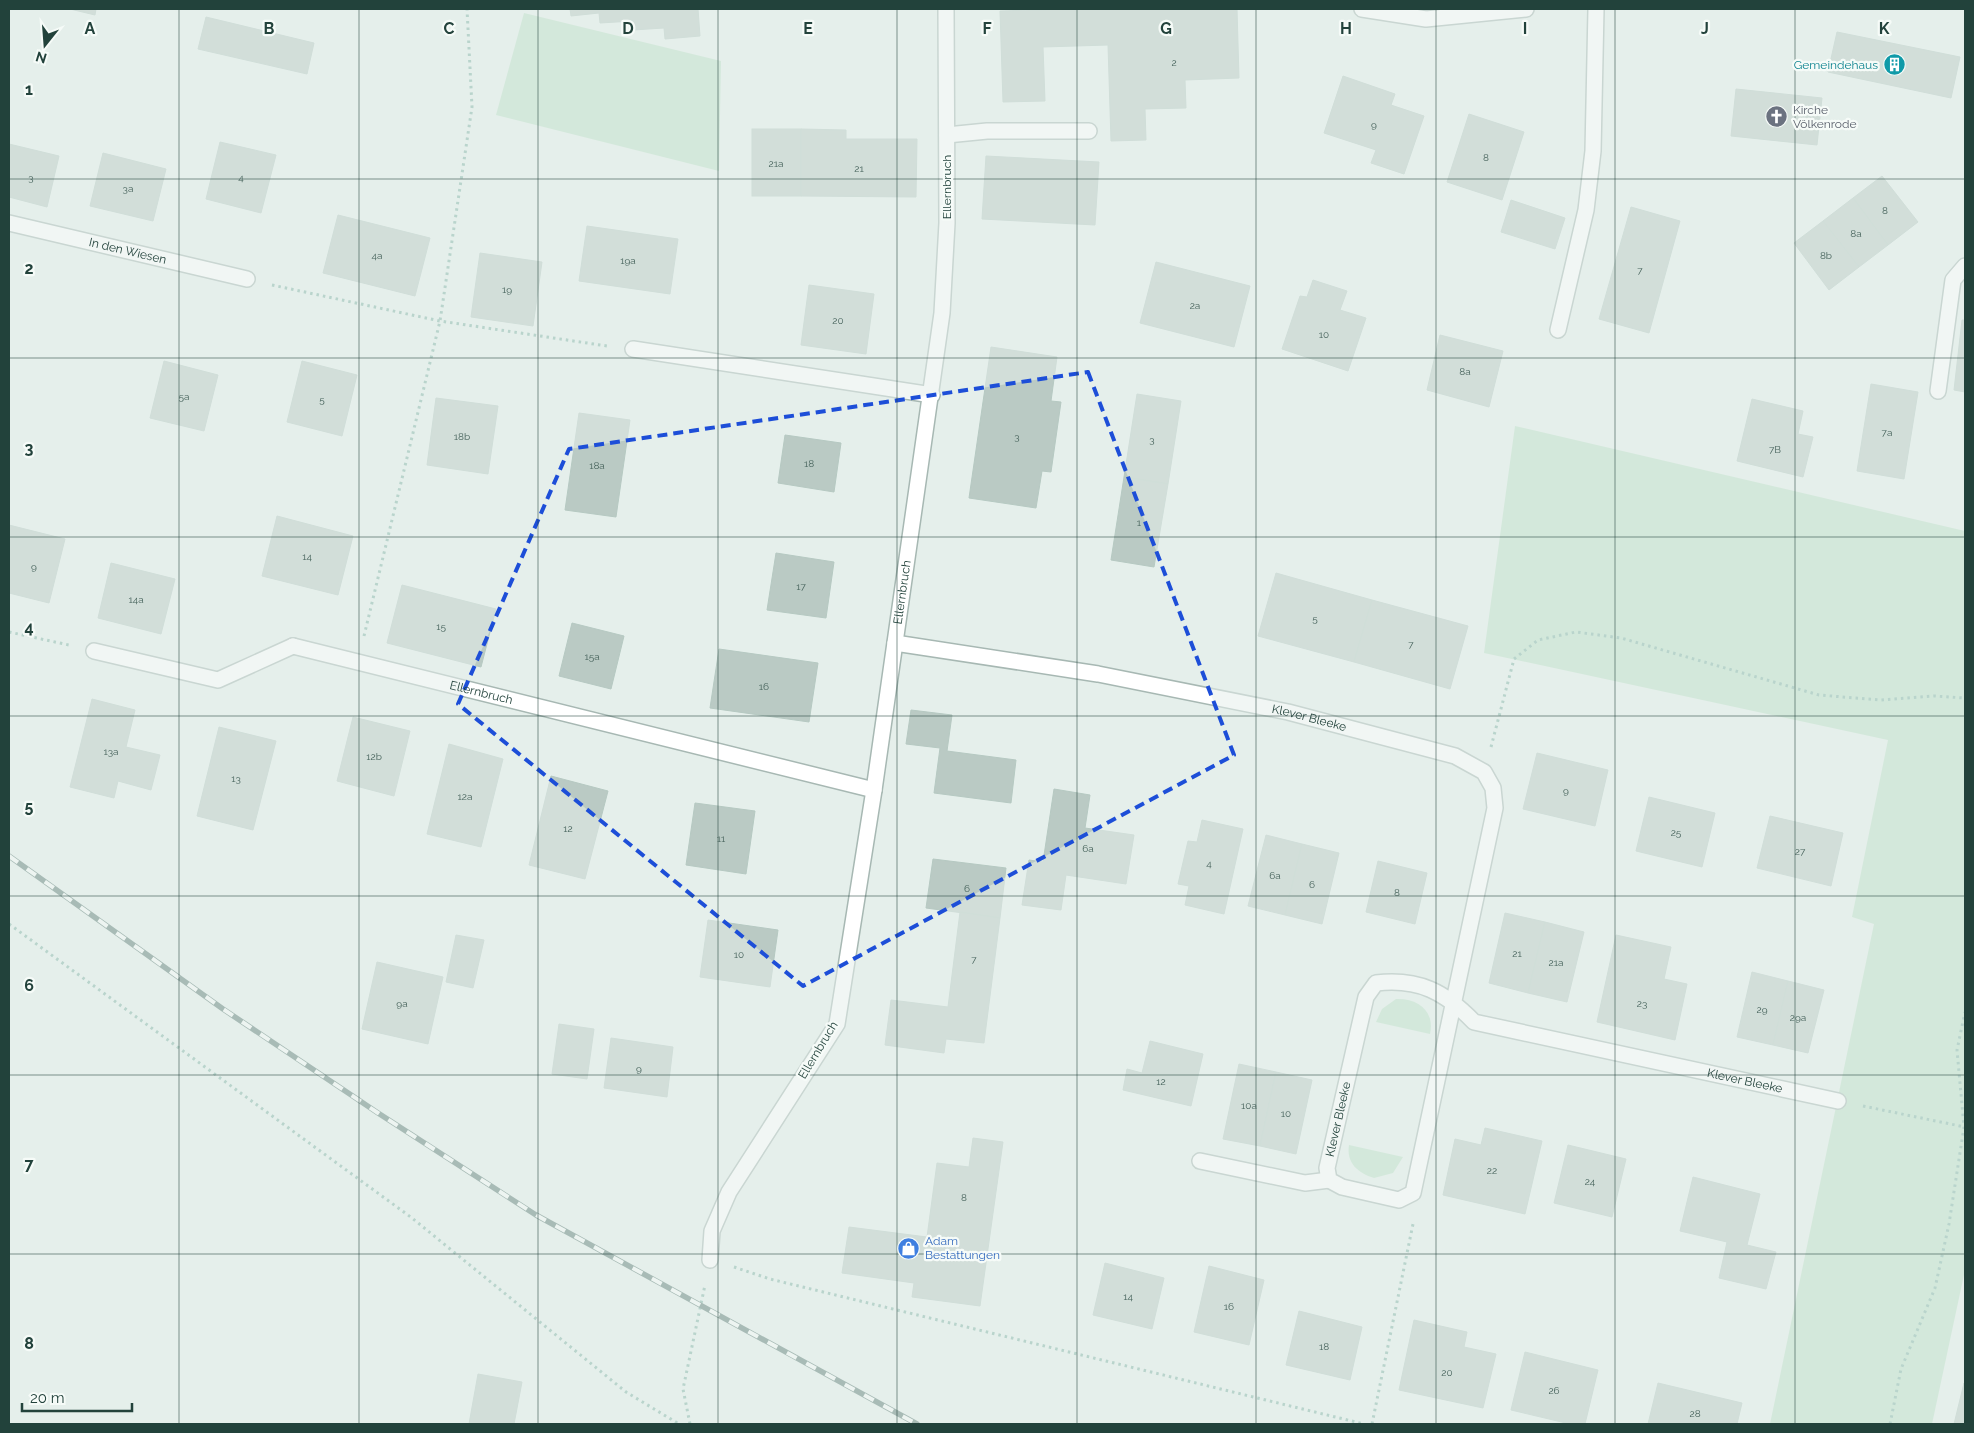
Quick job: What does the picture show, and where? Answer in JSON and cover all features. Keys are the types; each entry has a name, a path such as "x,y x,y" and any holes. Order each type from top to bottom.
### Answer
{"street":[{"name":"Ellernbruch","path":"710,1260 712,1231 729,1192 837,1024 874,790 932,395 942,313 947,223 946,9"},
{"path":"1362,9 1426,19 1526,9"},
{"path":"1558,330 1586,210 1593,151 1596,9"},
{"path":"947,134 987,131 1089,131"},
{"name":"In den Wiesen","path":"9,223 246,279"},
{"path":"1938,391 1953,280 1965,266"},
{"path":"632,350 932,395"},
{"name":"Klever Bleeke","path":"895,643 1098,674 1288,712 1455,756 1484,772"},
{"name":"Ellernbruch","path":"94,651 218,680 293,646 874,790"},
{"path":"1200,1161 1304,1183 1329,1180 1342,1187 1399,1200 1413,1193 1495,808 1493,788 1484,772"},
{"name":"Klever Bleeke","path":"1329,1180 1327,1168 1366,997 1376,982 1394,980 1434,990 1454,1002 1474,1022 1838,1101"}],"path":[{"path":"358,661 440,321 472,107 467,9"},
{"path":"246,279 440,321 632,350"},
{"path":"9,632 94,651"},
{"path":"1484,772 1514,659 1538,640 1576,632 1621,638 1819,695 1880,700 1934,696 1965,698"},
{"path":"9,924 412,1218 626,1392 679,1424"},
{"path":"1890,1424 1901,1369 1935,1288 1949,1224 1964,1127 1957,1050 1965,1012"},
{"path":"1838,1101 1964,1127"},
{"path":"1372,1424 1413,1233 1413,1193"},
{"path":"690,1424 683,1389 710,1260 770,1279 1364,1424"}],"highlighted area":[{"path":"1088,372 1234,755 803,986 458,704 569,449"}],"green space":[{"path":"524,13 721,61 719,171 496,115"},
{"path":"1515,426 1965,531 1965,1270 1932,1424 1770,1424 1874,924 1852,917 1888,740 1484,653"},
{"path":"1396,999 1411,1001 1423,1007 1430,1019 1430,1034 1376,1022 1382,1009"},
{"path":"1349,1145 1403,1157 1393,1173 1374,1178 1354,1166 1349,1157"}],"building":[{"path":"70,9 96,9 95,15"},
{"path":"570,9 698,9 700,36 665,39 664,28 633,30 633,21 600,23 599,13 571,16"},
{"path":"1237,9 1239,78 1185,80 1186,108 1145,109 1146,140 1111,141 1108,45 1043,47 1045,101 1003,102 1000,11"},
{"path":"206,17 314,43 307,74 198,49"},
{"name":"Gemeindehaus","path":"1837,32 1960,57 1951,98 1828,72"},
{"path":"1343,76 1395,94 1391,105 1424,116 1404,174 1371,163 1376,150 1324,133"},
{"name":"Kirche Völkenrode","path":"1736,89 1822,98 1817,145 1731,136"},
{"path":"1469,114 1524,132 1502,200 1447,182"},
{"path":"752,129 801,129 801,196 752,196"},
{"path":"801,129 846,130 846,139 917,139 916,197 801,196"},
{"path":"220,142 276,155 261,213 206,199"},
{"path":"9,144 59,156 47,207 9,197"},
{"path":"103,153 166,169 153,221 90,206"},
{"path":"986,156 1099,162 1095,225 982,219"},
{"path":"1882,176 1918,222 1888,245 1853,198"},
{"path":"1853,198 1888,245 1859,267 1823,221"},
{"path":"1511,200 1565,218 1555,249 1501,232"},
{"path":"1631,207 1680,221 1649,333 1599,319"},
{"path":"338,215 430,238 415,296 323,273"},
{"path":"1823,221 1859,267 1829,290 1794,243"},
{"path":"587,226 678,239 670,294 579,281"},
{"path":"480,253 542,262 533,326 471,317"},
{"path":"1156,262 1250,286 1234,347 1140,323"},
{"path":"1313,280 1347,291 1340,310 1366,318 1348,371 1282,349 1300,296 1307,297"},
{"path":"809,285 874,294 866,354 801,345"},
{"path":"1962,320 1965,320 1965,392 1954,390"},
{"path":"1440,335 1503,351 1489,407 1427,390"},
{"path":"991,347 1057,357 1051,401 1061,402 1051,472 1042,471 1036,508 969,498"},
{"path":"164,361 218,375 204,431 150,418"},
{"path":"302,361 357,375 342,436 287,422"},
{"path":"1871,384 1918,392 1904,479 1857,471"},
{"path":"1137,394 1181,401 1168,484 1124,477"},
{"path":"436,398 498,406 488,474 427,465"},
{"path":"1752,399 1803,411 1798,434 1813,437 1803,477 1737,461"},
{"path":"579,413 630,420 616,517 565,510"},
{"path":"785,435 841,443 834,492 778,483"},
{"path":"1124,477 1168,484 1154,567 1111,560"},
{"path":"277,516 353,536 338,595 262,576"},
{"path":"9,525 65,539 49,603 9,593"},
{"path":"776,553 834,562 826,618 767,610"},
{"path":"111,563 175,579 161,634 98,618"},
{"path":"1276,573 1372,600 1354,662 1258,636"},
{"path":"402,585 496,609 481,667 387,643"},
{"path":"1372,600 1468,626 1450,689 1354,662"},
{"path":"572,623 624,636 611,689 559,676"},
{"path":"719,649 818,663 809,722 710,708"},
{"path":"92,699 135,710 126,747 160,755 151,790 118,781 114,798 70,787"},
{"path":"911,710 952,715 947,751 1016,760 1011,803 934,793 940,748 906,744"},
{"path":"353,717 410,731 394,796 337,781"},
{"path":"219,727 276,741 253,830 197,816"},
{"path":"449,744 503,759 481,847 427,834"},
{"path":"1537,753 1608,770 1595,826 1523,809"},
{"path":"551,776 608,791 585,879 529,865"},
{"path":"1054,789 1090,795 1085,828 1134,835 1126,884 1066,875 1061,910 1022,905 1029,860 1043,862"},
{"path":"1649,797 1715,813 1702,867 1636,851"},
{"path":"695,803 755,811 746,874 686,865"},
{"path":"1770,816 1843,833 1831,886 1757,868"},
{"path":"1202,820 1243,829 1224,914 1185,905 1189,886 1178,884 1188,841 1197,842"},
{"path":"1266,835 1302,844 1285,915 1248,906"},
{"path":"1302,844 1339,853 1322,924 1285,915"},
{"path":"933,859 1006,868 1000,918 926,908"},
{"path":"1378,861 1427,873 1415,924 1366,912"},
{"path":"960,912 1000,918 984,1043 946,1039 944,1053 885,1045 891,1000 948,1007"},
{"path":"1505,913 1545,922 1528,993 1489,983"},
{"path":"708,920 778,930 770,987 700,977"},
{"path":"1545,922 1584,932 1567,1002 1528,993"},
{"path":"456,935 484,940 473,988 446,982"},
{"path":"1616,935 1671,947 1664,979 1687,984 1675,1040 1597,1022"},
{"path":"377,962 443,977 428,1044 362,1029"},
{"path":"1752,972 1788,981 1773,1045 1737,1037"},
{"path":"1788,981 1824,990 1808,1053 1773,1045"},
{"path":"559,1024 594,1029 587,1079 552,1074"},
{"path":"611,1038 673,1047 667,1097 604,1088"},
{"path":"1150,1041 1203,1054 1191,1106 1123,1090 1127,1069 1142,1073"},
{"path":"1239,1064 1276,1072 1260,1146 1223,1139"},
{"path":"1276,1072 1312,1080 1296,1154 1260,1146"},
{"path":"1485,1128 1542,1141 1525,1214 1443,1195 1455,1139 1481,1145"},
{"path":"973,1138 1003,1142 980,1306 912,1297 914,1283 842,1273 849,1227 927,1237 937,1163 969,1167"},
{"path":"1568,1145 1626,1159 1612,1217 1554,1203"},
{"path":"1693,1177 1760,1194 1747,1245 1776,1252 1766,1289 1719,1278 1727,1242 1680,1231"},
{"path":"1105,1263 1164,1278 1152,1329 1093,1315"},
{"path":"1209,1266 1264,1280 1249,1345 1194,1332"},
{"path":"1299,1311 1362,1327 1350,1380 1286,1365"},
{"path":"1414,1320 1467,1332 1464,1347 1496,1354 1483,1408 1399,1390"},
{"path":"1525,1352 1598,1370 1585,1424 1570,1424 1511,1410"},
{"path":"478,1374 522,1382 514,1424 469,1424"},
{"path":"1658,1383 1742,1403 1737,1424 1648,1424"},
{"path":"1964,1383 1965,1424 1954,1424"}],"railway":[{"path":"9,856 223,1009 378,1113 536,1215 917,1424"}],"place":[{"name":"Gemeindehaus","path":"1894,65"},
{"name":"Kirche Völkenrode","path":"1777,117"},
{"name":"Adam Bestattungen","path":"909,1248"}]}
